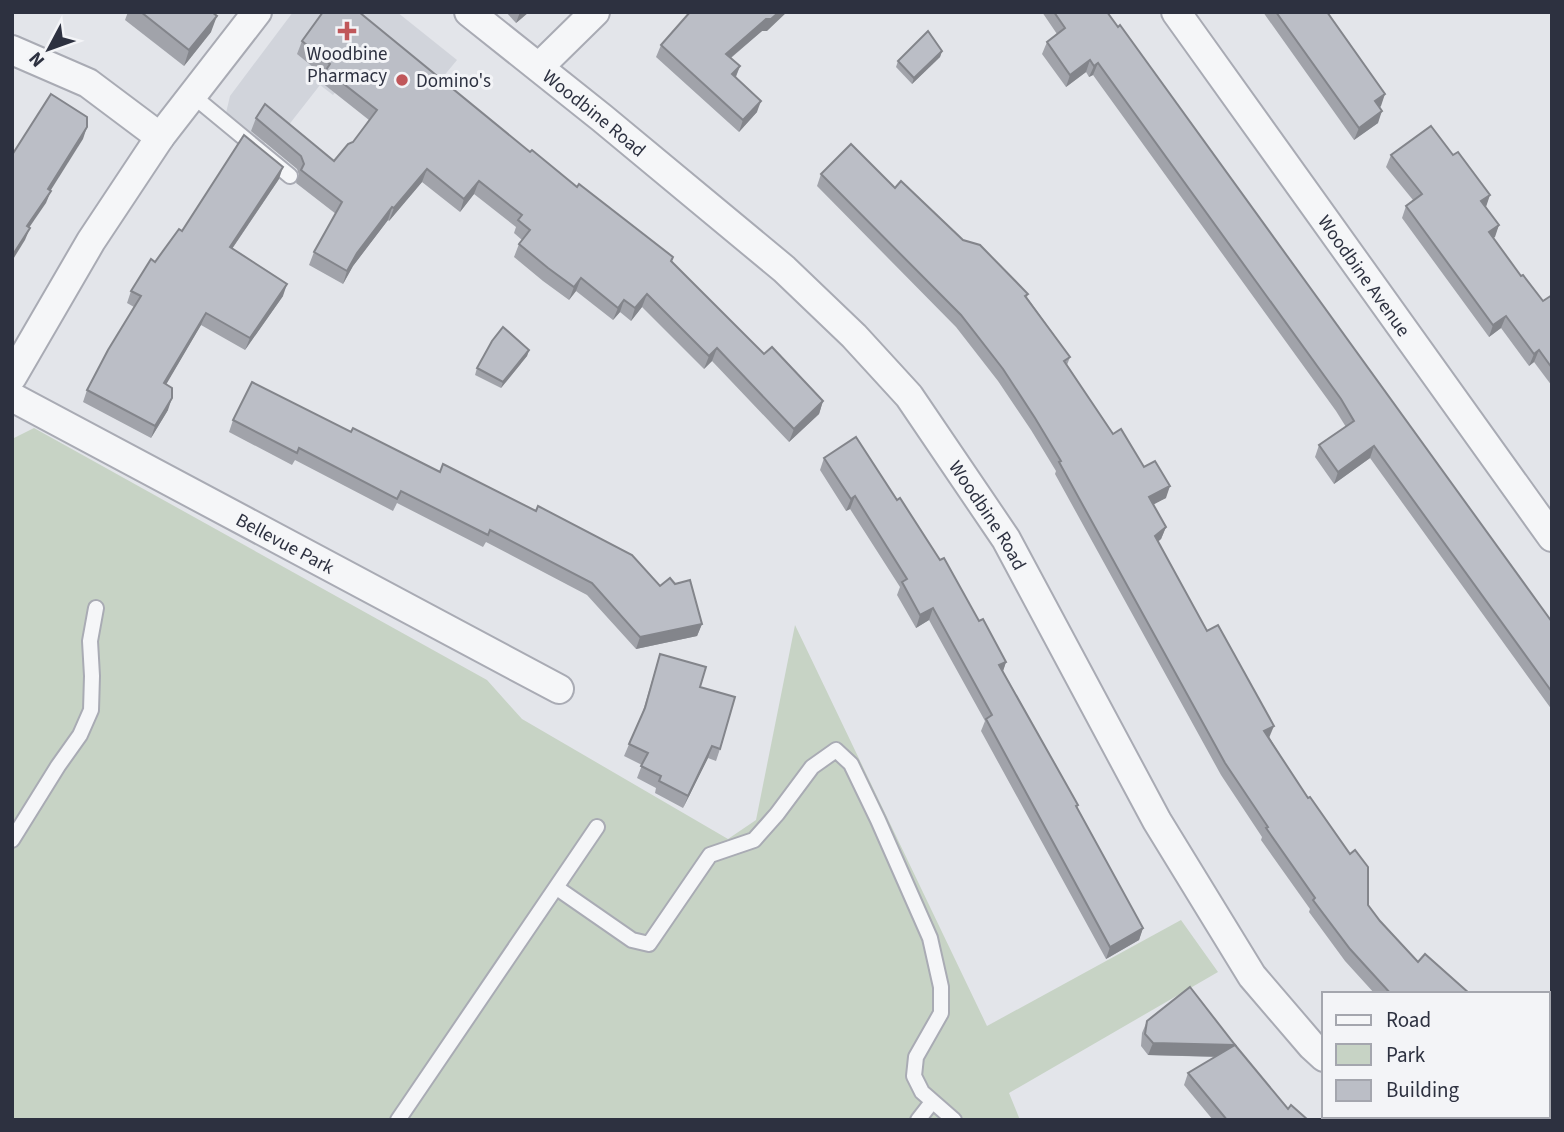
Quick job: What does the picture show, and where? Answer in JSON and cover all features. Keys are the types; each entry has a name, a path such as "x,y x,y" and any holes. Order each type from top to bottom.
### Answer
{"street":[{"path":"12,377 91,242 160,137 257,12"},
{"name":"Woodbine Road","path":"469,12 783,269 854,337 909,396 1006,539 1157,821 1252,976 1322,1055"},
{"path":"539,67 595,12"},
{"name":"Woodbine Avenue","path":"1176,12 1552,537"},
{"path":"12,50 88,83 160,137"},
{"name":"Bellevue Park","path":"12,397 559,690"}],"lane":[{"path":"192,95 290,176"},
{"path":"12,840 80,735 90,710 90,641 96,608"},
{"path":"557,888 632,940 649,944 709,855 754,840 812,767 836,750 851,764 930,938 941,987 942,1013 916,1057 914,1076 922,1092 954,1120"},
{"path":"398,1120 597,827"},
{"path":"918,1120 932,1102"}],"shaded area":[{"path":"293,12 397,12 457,60 433,89 338,89 333,95 320,85 284,131 279,127 264,144 226,113 230,96"}],"green space":[{"path":"34,428 487,680 522,719 728,839 756,820 795,625 987,1026 1181,920 1218,972 1009,1093 1020,1120 12,1120 12,439"}],"building":[{"path":"141,12 212,12 217,16 189,50"},
{"path":"323,12 359,12 530,152 532,150 577,187 579,184 673,257 671,261 764,354 772,347 823,401 794,429 717,348 709,356 647,294 635,308 624,300 618,308 581,278 574,287 548,268 519,244 530,230 518,220 522,215 479,181 464,199 427,169 394,208 392,207 357,253 347,271 314,252 342,202 301,170 304,164 301,156 256,118 265,104 334,161 348,144 353,142 377,110 326,70 330,64 302,41"},
{"path":"690,12 779,12 771,19 766,19 726,54 740,66 732,74 761,101 743,120 661,45"},
{"path":"1054,12 1107,12 1118,27 1120,25 1552,622 1552,692 1374,446 1338,472 1319,445 1354,421 1341,399 1098,63 1094,66 1090,60 1070,75 1047,42 1065,28"},
{"path":"1276,12 1327,12 1385,94 1375,101 1382,111 1359,128"},
{"path":"928,31 942,51 914,78 898,61"},
{"path":"51,94 87,117 87,127 48,189 51,191 27,226 30,228 12,256 12,155"},
{"path":"1431,126 1453,155 1458,152 1490,195 1481,201 1499,225 1489,232 1543,301 1552,295 1552,368 1539,350 1534,354 1506,316 1493,325 1406,206 1422,194 1391,155"},
{"path":"244,135 283,167 230,247 287,284 250,338 206,313 164,383 172,388 172,398 155,426 87,390 141,296 131,291 151,259 155,262 179,229 182,231"},
{"path":"851,144 895,188 901,181 963,240 980,245 1028,294 1025,296 1070,357 1064,361 1113,434 1121,429 1144,467 1155,461 1170,486 1149,497 1166,527 1155,536 1207,631 1218,625 1274,726 1264,731 1308,798 1310,797 1350,854 1355,850 1368,867 1368,905 1418,962 1425,954 1468,992 1389,992 1350,949 1313,900 1315,898 1225,763 1059,462 1061,461 1003,369 961,315 821,174"},
{"path":"503,327 529,350 503,382 477,368"},
{"path":"252,382 351,432 353,428 440,472 443,464 536,511 538,506 632,555 660,586 670,578 675,584 690,580 702,624 640,637 592,583 490,530 488,535 401,491 397,499 299,448 297,453 233,420"},
{"path":"856,437 940,560 944,558 979,621 983,619 1006,662 999,665 1143,928 1110,947 986,719 992,715 933,608 920,615 902,582 907,579 855,496 851,499 824,458"},
{"path":"660,654 706,667 700,687 735,697 720,749 712,746 688,796 659,781 661,776 641,766 648,753 629,744 645,708"},
{"path":"1190,987 1235,1045 1153,1043 1145,1034 1147,1021"},
{"path":"1550,1034 1552,1035 1552,1095 1550,1094"},
{"path":"1235,1045 1288,1109 1291,1105 1308,1120 1227,1120 1188,1073"}],"place":[{"name":"Woodbine Pharmacy","path":"347,31"},
{"name":"Domino's","path":"402,80"}]}
